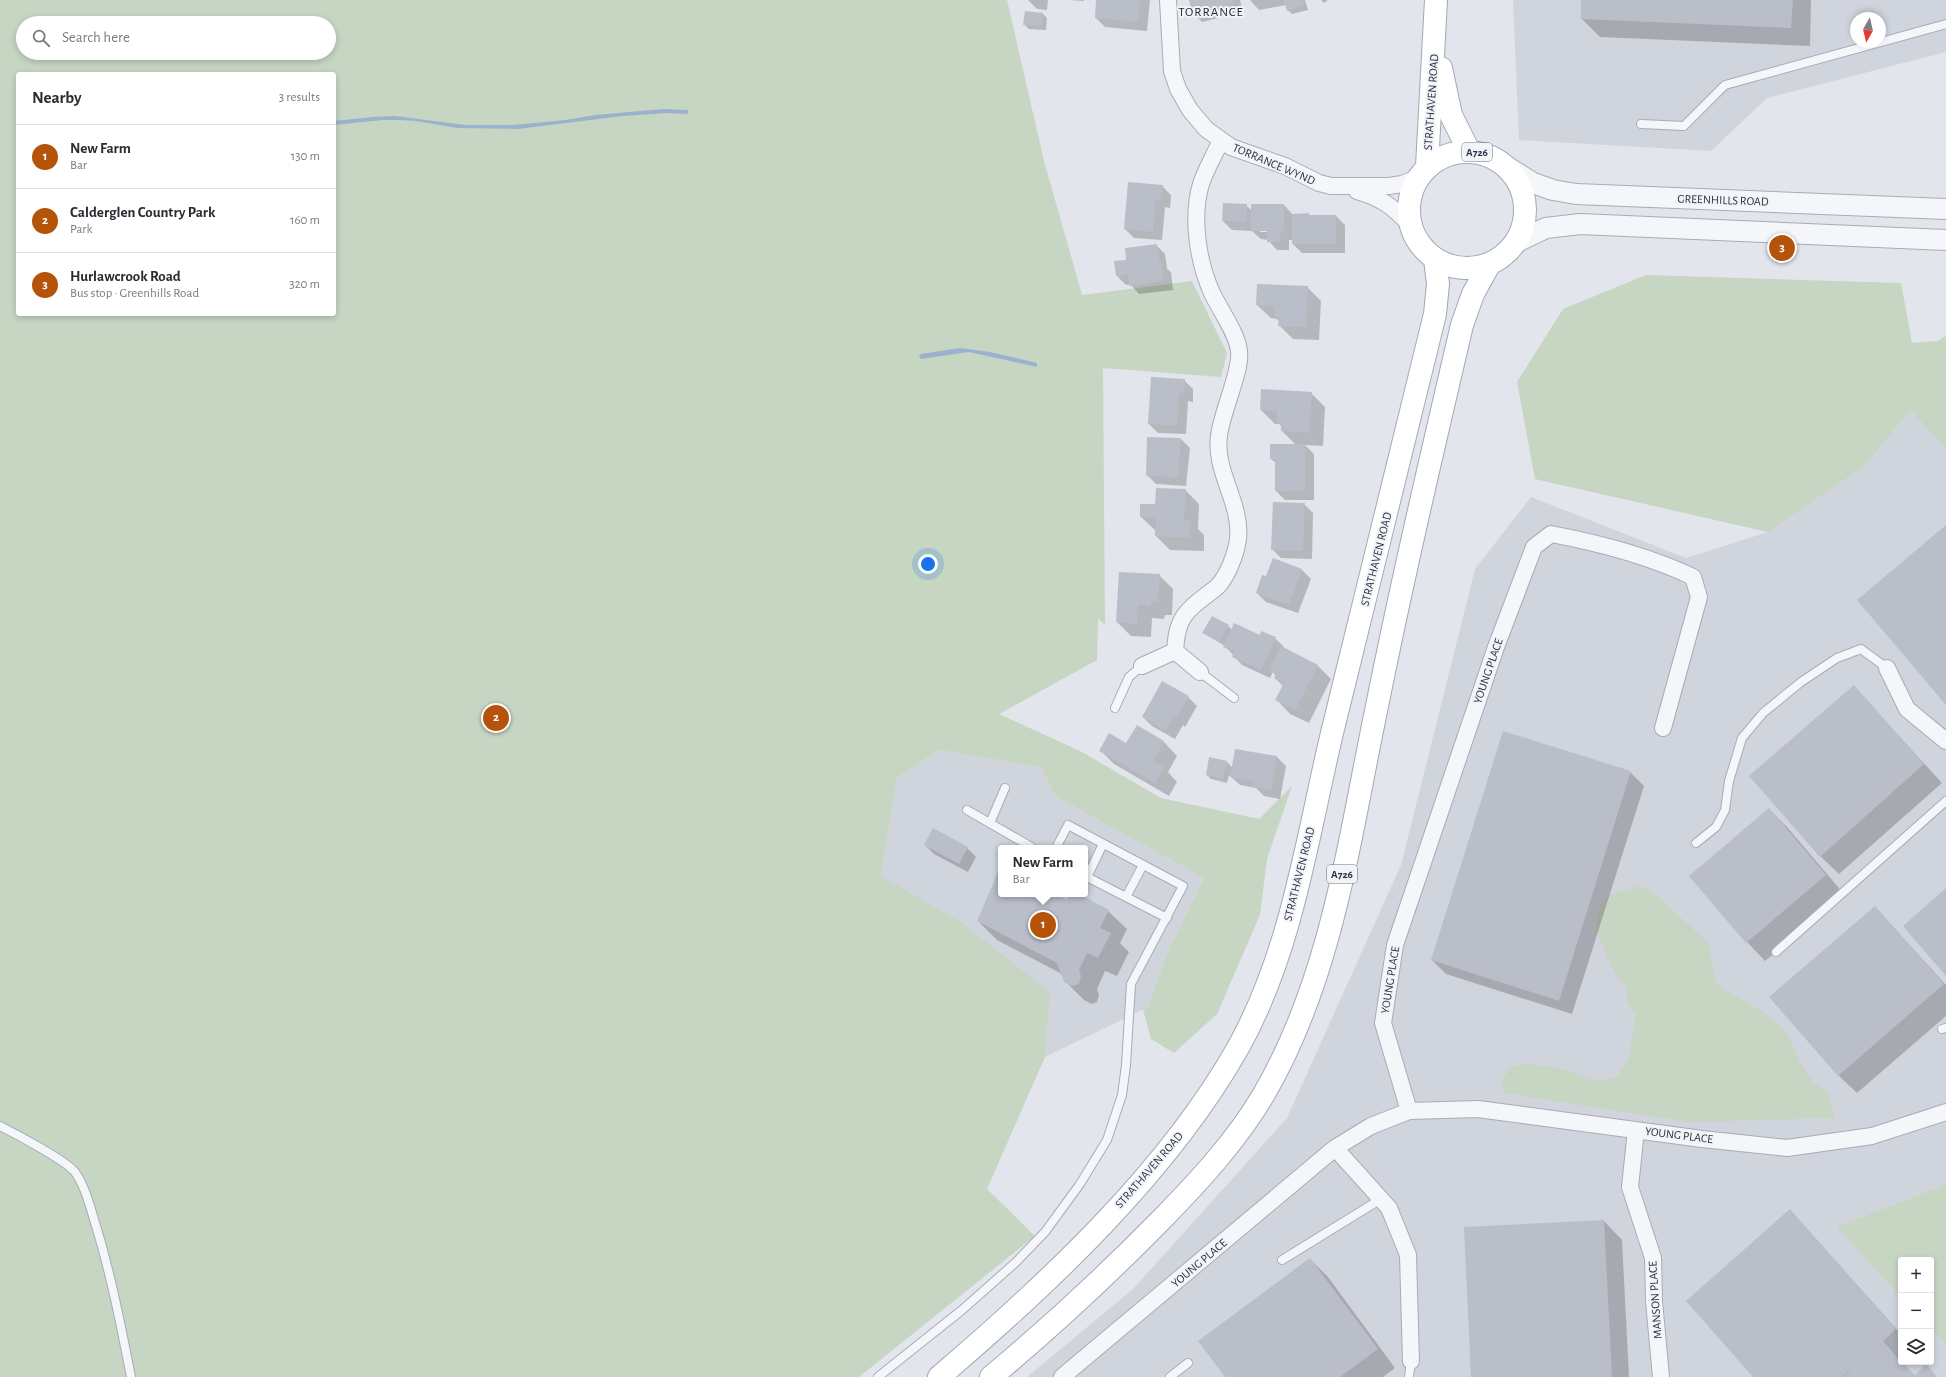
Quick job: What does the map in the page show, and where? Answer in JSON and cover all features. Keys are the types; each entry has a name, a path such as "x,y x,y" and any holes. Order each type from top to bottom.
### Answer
{"main road":[{"name":"STRATHAVEN ROAD","path":"1422,172 1436,37 1436,0"},
{"name":"STRATHAVEN ROAD","path":"1436,37 1451,115 1469,151"},
{"name":"A726","path":"1469,151 1482,153 1506,166 1519,182 1525,203 1524,224 1515,243 1504,255 1490,263 1468,268 1445,264 1435,259 1419,245 1410,225 1409,203 1410,193 1422,172 1446,155 1469,151"},
{"name":"STRATHAVEN ROAD","path":"939,1377 1035,1291 1129,1195 1195,1116 1226,1068 1252,1020 1276,961 1291,909 1332,732 1392,494 1435,314 1438,284 1435,259"},
{"name":"A726","path":"991,1377 1066,1312 1142,1239 1203,1176 1250,1115 1280,1065 1297,1030 1309,1000 1328,935 1407,560 1462,325 1472,294 1490,263"}],"street":[{"name":"TORRANCE WYND","path":"1168,0 1172,71 1178,89 1190,110 1206,129 1230,147 1285,166 1319,183 1342,186 1389,186 1402,184 1422,172"},
{"path":"1175,651 1177,630 1184,617 1192,607 1219,585 1231,564 1238,539 1237,516 1222,469 1218,447 1219,436 1240,351 1205,276 1196,219 1202,183 1221,140"},
{"name":"GREENHILLS ROAD","path":"1506,166 1533,183 1553,190 1576,194 1946,210"},
{"name":"TORRANCE WYND","path":"1342,186 1373,195 1391,206 1410,225"},
{"path":"1515,243 1546,228 1580,224 1946,240"},
{"name":"YOUNG PLACE","path":"1409,1111 1383,1023 1395,945 1496,648 1534,547 1551,534 1590,541 1676,569 1693,578 1699,597 1663,728"},
{"path":"1142,666 1175,651"},
{"path":"1175,651 1200,672"},
{"path":"1887,668 1907,709 1946,741"},
{"name":"YOUNG PLACE","path":"1069,1375 1335,1148 1371,1126 1409,1111 1478,1109 1788,1148 1872,1136 1946,1112"},
{"name":"MANSON PLACE","path":"1636,1130 1630,1187 1653,1258 1654,1301 1661,1377"},
{"path":"1335,1148 1389,1208 1408,1255 1410,1369"}],"lane":[{"path":"1641,124 1684,126 1725,85 1946,24"},
{"path":"1696,843 1716,827 1725,810 1729,781 1742,738 1763,713 1801,682 1837,658 1861,649 1887,668"},
{"path":"1115,708 1129,677 1142,666"},
{"path":"1200,672 1234,698"},
{"path":"990,823 1005,788"},
{"path":"1776,952 1946,801"},
{"path":"967,810 1028,845"},
{"path":"878,1377 962,1310 1015,1263 1045,1232 1080,1184 1107,1140 1122,1096 1127,1051 1131,984 1184,886 1068,825 1058,845"},
{"path":"1088,872 1103,844"},
{"path":"1126,897 1143,865"},
{"path":"1088,877 1167,918"},
{"path":"0,1126 24,1138 74,1171 85,1189 105,1256 131,1377"},
{"path":"1282,1260 1380,1199"},
{"path":"1170,1377 1188,1363"}],"shaded area":[{"path":"1513,0 1946,0 1946,52 1767,98 1711,151 1519,140"},
{"path":"1910,410 1946,449 1946,1184 1836,1227 1898,1294 1898,1365 1934,1365 1934,1332 1946,1345 1946,1377 1027,1377 1133,1289 1287,1118 1401,865 1475,569 1531,497 1686,558 1768,532 1865,466"},
{"path":"939,750 1041,767 1055,796 1204,878 1166,956 1148,1007 1045,1057 1050,992 881,876 897,778"}],"green space":[{"path":"0,0 1007,0 1044,161 1082,295 1192,281 1227,353 1221,377 1103,368 1105,625 1098,618 1097,660 999,714 1082,752 1161,798 1259,819 1292,786 1267,859 1260,915 1217,1014 1174,1053 1151,1039 1143,1009 1148,1007 1166,956 1204,878 1055,796 1041,767 939,750 897,778 881,876 962,923 1050,992 1045,1057 987,1189 1035,1236 859,1377 0,1377"},
{"path":"1646,275 1901,283 1912,343 1938,341 1946,336 1946,449 1910,410 1865,466 1768,532 1535,479 1517,382 1563,309"},
{"path":"1639,886 1658,896 1709,944 1716,984 1765,1013 1788,1034 1799,1060 1813,1082 1828,1091 1835,1118 1688,1122 1505,1093 1501,1083 1510,1066 1532,1064 1567,1070 1594,1081 1616,1078 1629,1058 1636,1015 1628,1003 1625,986 1615,974 1596,930 1600,906 1608,895"},
{"path":"1946,1184 1946,1345 1934,1332 1934,1257 1898,1257 1898,1294 1836,1227"}],"water":[{"path":"663,109 688,110 688,114 669,113 623,116 518,129 457,128 416,121 400,120 383,120 336,125 336,121 395,116 465,125 513,125 565,120 595,115"},
{"path":"960,348 990,352 1037,363 1037,367 969,352 921,359 919,356 921,354"}],"building":[{"path":"1096,0 1140,0 1138,22 1095,18"},
{"path":"1189,0 1233,0 1234,4 1192,14"},
{"path":"1284,0 1303,0 1304,6 1287,11"},
{"path":"1581,0 1793,0 1791,28 1581,19"},
{"path":"1025,11 1043,13 1042,26 1023,25"},
{"path":"1128,182 1163,185 1161,199 1156,199 1153,232 1124,229"},
{"path":"1223,203 1247,204 1246,222 1222,221"},
{"path":"1251,204 1284,204 1284,231 1281,231 1280,242 1267,242 1267,231 1251,231"},
{"path":"1309,213 1309,215 1336,215 1336,244 1292,244 1292,214"},
{"path":"1157,244 1159,262 1162,262 1164,281 1129,286 1128,274 1116,276 1114,261 1126,260 1125,248"},
{"path":"1257,284 1308,286 1306,327 1278,326 1279,318 1274,317 1274,306 1256,305"},
{"path":"1151,377 1185,379 1184,393 1179,393 1177,426 1148,424"},
{"path":"1261,389 1312,392 1309,433 1281,431 1281,424 1277,423 1277,411 1260,410"},
{"path":"1147,437 1181,438 1178,477 1146,476"},
{"path":"1270,444 1305,444 1305,491 1275,491 1275,459 1270,459"},
{"path":"1156,488 1186,489 1184,520 1191,521 1190,538 1155,536 1156,518 1140,517 1140,504 1155,504"},
{"path":"1273,502 1305,503 1303,551 1271,550"},
{"path":"1946,525 1946,705 1857,600"},
{"path":"1273,558 1302,569 1289,605 1256,593 1262,575 1266,576"},
{"path":"1119,572 1160,574 1158,602 1151,601 1151,606 1138,605 1137,624 1116,622"},
{"path":"1212,616 1229,625 1219,642 1202,633"},
{"path":"1234,623 1260,635 1261,631 1276,637 1261,670 1232,657 1234,652 1223,647"},
{"path":"1281,646 1318,665 1295,710 1275,700 1284,683 1274,678 1276,674 1269,670"},
{"path":"1162,681 1189,696 1176,718 1173,717 1166,731 1142,717"},
{"path":"1854,685 1924,764 1820,857 1749,776"},
{"path":"1137,725 1164,741 1153,761 1164,767 1155,783 1099,751 1109,733 1126,743"},
{"path":"1503,731 1631,771 1559,1001 1431,960"},
{"path":"1235,749 1277,756 1271,790 1253,787 1254,781 1230,777"},
{"path":"1209,757 1227,761 1223,779 1206,775"},
{"path":"1769,808 1826,875 1746,943 1689,876"},
{"path":"933,828 968,847 959,864 924,845"},
{"path":"998,872 998,897 1061,897 1067,900 1069,897 1085,897 1109,910 1100,928 1111,933 1098,958 1087,953 1079,970 1081,976 1079,984 1072,986 1064,982 1057,963 977,921"},
{"path":"1946,888 1946,976 1903,926"},
{"path":"1875,906 1944,984 1838,1076 1769,997"},
{"path":"1790,1209 1896,1329 1883,1341 1898,1358 1898,1365 1904,1365 1915,1375 1927,1365 1937,1377 1843,1377 1860,1361 1842,1377 1753,1377 1686,1301"},
{"path":"1604,1220 1612,1377 1471,1377 1464,1227"},
{"path":"1310,1258 1378,1349 1340,1377 1225,1377 1198,1341"}],"place":[{"name":"Hurlawcrook Road","path":"1782,248"},
{"name":"Calderglen Country Park","path":"496,718"},
{"name":"New Farm","path":"1043,925"}],"district":[{"name":"TORRANCE","path":"1211,12"}]}
